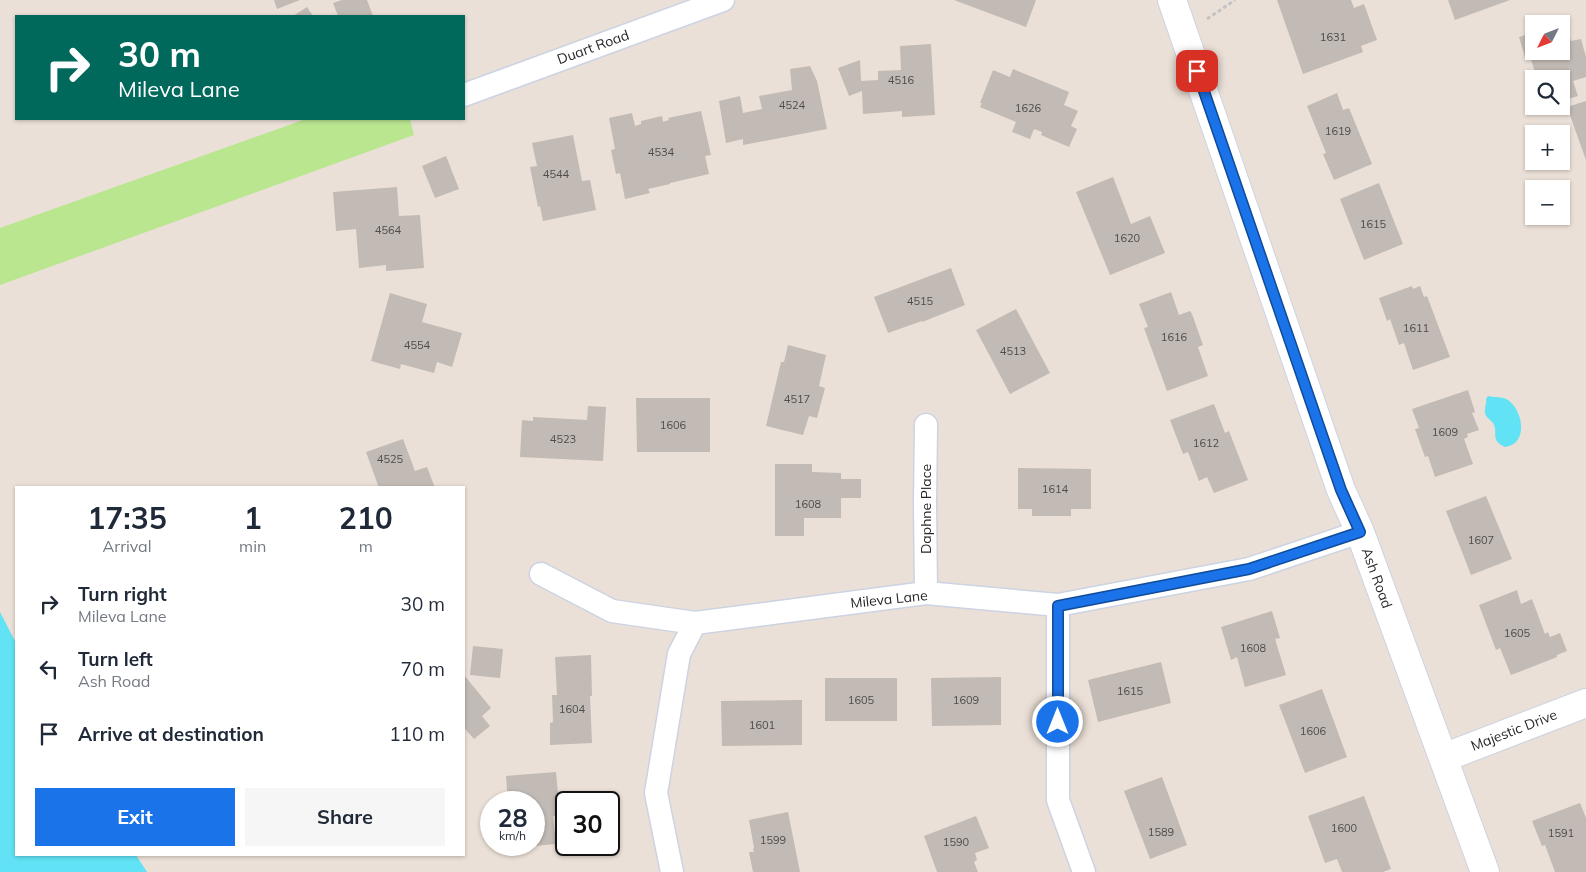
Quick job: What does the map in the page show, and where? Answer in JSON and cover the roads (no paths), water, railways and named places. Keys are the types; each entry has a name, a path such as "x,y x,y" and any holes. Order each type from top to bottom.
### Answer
{"main road":[{"name":"Ash Road","path":"1172,0 1341,490 1360,532 1485,872"},
{"name":"Majestic Drive","path":"1443,758 1586,703"}],"street":[{"name":"Duart Road","path":"465,95 723,0"},
{"name":"Daphne Place","path":"926,425 926,593"},
{"name":"Mileva Lane","path":"541,574 612,611 695,623 926,593 1058,606 1249,569 1360,532"},
{"path":"1058,606 1058,800 1084,872"},
{"path":"672,872 656,793 679,654 695,623"}],"water":[{"path":"1488,396 1508,400 1517,411 1521,426 1518,440 1513,445 1505,447 1497,442 1495,426 1486,416 1485,412"},
{"path":"0,612 15,641 15,856 137,856 147,872 0,872"}]}
